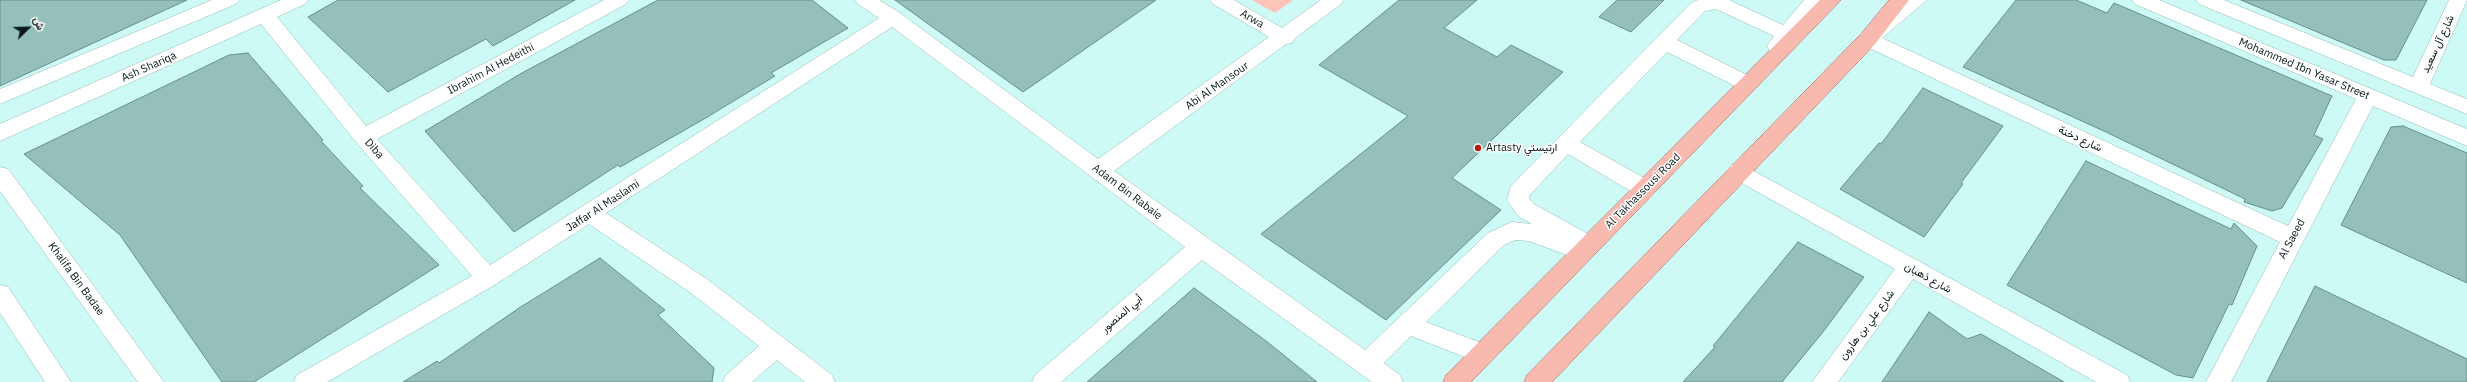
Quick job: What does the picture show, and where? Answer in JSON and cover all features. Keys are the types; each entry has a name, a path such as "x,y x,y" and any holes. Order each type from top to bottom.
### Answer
{"main road":[{"name":"Al Takhassousi Road","path":"1455,382 1831,0"},
{"path":"1536,382 1868,39 1899,0"}],"street":[{"path":"0,97 229,0"},
{"name":"Ash Shariqa","path":"0,133 298,0"},
{"name":"Ibrahim Al Hedeithi","path":"363,137 619,0"},
{"name":"Adam Bin Rabaie","path":"865,0 893,18 1201,247 1391,382"},
{"name":"Arwa","path":"1220,0 1285,38"},
{"name":"Abi Al Mansour","path":"1099,170 1285,38 1334,0"},
{"path":"1664,42 1748,84 1814,0"},
{"path":"1868,39 1917,0"},
{"name":"شارع آل سعيد","path":"2418,87 2459,0"},
{"path":"2210,1 2467,107"},
{"path":"1586,249 1526,210 1518,200 1519,192 1698,7 1708,3 1719,3 1786,34"},
{"name":"Mohammed Ibn Yasar Street","path":"2149,3 2467,138"},
{"name":"Diba","path":"265,16 363,137 488,278"},
{"name":"Jaffar Al Maslami","path":"306,382 488,278 590,214 893,18"},
{"name":"شارع دخنة","path":"1868,39 2292,238"},
{"name":"Al Saeed","path":"2218,382 2292,238 2368,96"},
{"path":"1566,143 1645,189"},
{"name":"شارع ذهبان","path":"1739,171 2118,382"},
{"name":"Khalifa Bin Badae","path":"0,175 152,382"},
{"path":"590,214 699,286 823,382"},
{"path":"1366,365 1406,324 1496,239 1512,231 1531,232 1586,249"},
{"name":"أبي المنصور","path":"1044,382 1201,247"},
{"name":"شارع علي بن هارون","path":"1824,382 1909,267"},
{"path":"0,296 59,382"},
{"path":"1406,324 1483,354"},
{"path":"735,382 776,346"}],"shaded area":[{"path":"1252,0 1293,0 1275,13"}],"building":[{"path":"0,0 187,0 0,86"},
{"path":"338,0 575,0 493,46 486,39 388,92 308,17"},
{"path":"658,0 812,0 848,28 771,73 775,76 704,119 620,167 618,165 514,232 425,131 520,74"},
{"path":"895,0 1156,0 1023,92"},
{"path":"1399,0 1477,0 1444,28 1497,57 1511,45 1563,72 1452,178 1501,210 1386,320 1261,234 1408,116 1319,65"},
{"path":"1617,0 1664,0 1631,32 1599,17"},
{"path":"2016,0 2076,0 2107,13 2114,3 2332,96 2314,135 2323,139 2282,208 2272,211 2244,202 2245,199 2106,132 1963,67"},
{"path":"2241,0 2427,0 2396,60 2384,60"},
{"path":"248,53 323,140 321,141 363,186 360,188 439,265 254,382 222,382 120,235 24,154 229,55"},
{"path":"1923,88 2003,126 1924,237 1840,189 1879,143 1881,144"},
{"path":"2403,126 2467,153 2467,283 2341,225 2391,127"},
{"path":"2086,161 2231,229 2234,223 2257,246 2232,305 2229,304 2193,378 2176,375 2007,285"},
{"path":"1798,242 1864,277 1823,332 1782,382 1683,382 1715,347 1713,346"},
{"path":"600,258 665,310 658,315 714,368 712,382 403,382 437,361 439,363 519,308"},
{"path":"2315,286 2467,359 2467,382 2267,382"},
{"path":"1194,288 1266,341 1317,382 1087,382"},
{"path":"1929,312 1967,339 1981,334 2064,382 1882,382"}],"place":[{"name":"Artasty ارتيستي","path":"1478,148"}]}
